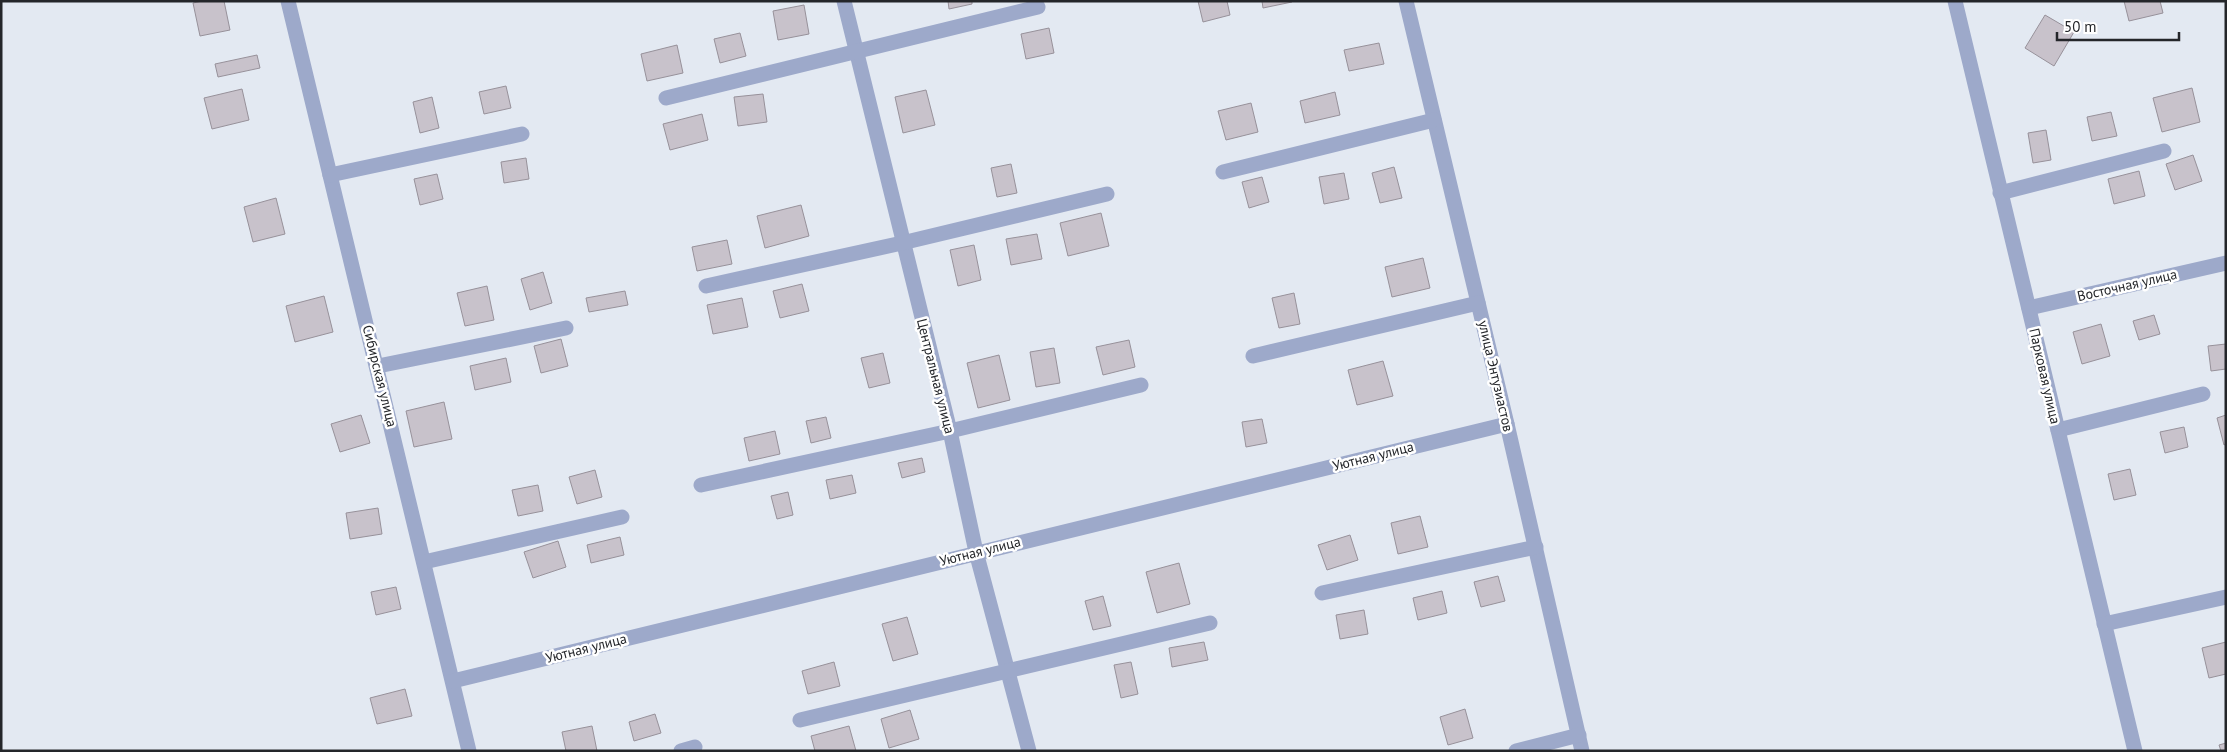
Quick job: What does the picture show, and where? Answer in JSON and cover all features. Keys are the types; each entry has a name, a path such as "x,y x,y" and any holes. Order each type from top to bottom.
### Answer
{"street":[{"name":"Сибирская улица","path":"288,1 378,366 469,751"},
{"name":"Центральная улица","path":"844,1 902,243 950,431 976,552 1029,751"},
{"name":"улица Энтузиастов","path":"1406,1 1536,547 1582,751"},
{"name":"Парковая улица","path":"1954,1 2136,751"},
{"path":"666,98 1038,7"},
{"path":"1223,172 1434,120"},
{"path":"330,175 522,134"},
{"path":"2000,193 2164,151"},
{"path":"706,286 902,243 1107,194"},
{"name":"Восточная улица","path":"2028,308 2226,263"},
{"path":"1253,356 1478,303"},
{"path":"378,366 566,328"},
{"path":"701,485 950,431 1141,386"},
{"path":"2058,430 2203,394"},
{"name":"Уютная улица","path":"452,681 1507,424"},
{"path":"424,562 622,517"},
{"path":"1322,593 1536,547"},
{"path":"2104,624 2226,597"},
{"path":"800,720 1008,669 1210,623"},
{"path":"1516,751 1578,735"}],"building":[{"path":"224,1 230,30 200,36 193,3"},
{"path":"948,1 972,1 972,4 949,9"},
{"path":"1198,1 1227,1 1230,15 1203,22"},
{"path":"1262,1 1292,1 1292,2 1263,8"},
{"path":"2124,1 2160,1 2163,13 2129,21"},
{"path":"804,5 809,34 778,40 773,11"},
{"path":"2045,15 2074,32 2054,66 2025,48"},
{"path":"1049,28 1054,53 1026,59 1021,34"},
{"path":"740,33 746,56 720,63 714,39"},
{"path":"1379,43 1384,64 1349,71 1344,50"},
{"path":"677,45 683,73 647,81 641,54"},
{"path":"257,55 260,68 218,77 215,64"},
{"path":"506,86 511,108 484,114 479,92"},
{"path":"2192,88 2200,122 2162,132 2153,98"},
{"path":"242,89 249,120 212,129 204,98"},
{"path":"926,90 935,125 903,133 895,97"},
{"path":"1335,92 1340,115 1305,123 1300,101"},
{"path":"763,94 767,122 738,126 734,97"},
{"path":"432,97 439,128 420,133 413,102"},
{"path":"1251,103 1258,132 1226,140 1218,111"},
{"path":"2111,112 2117,136 2092,141 2087,117"},
{"path":"702,114 708,140 670,150 663,124"},
{"path":"2046,130 2051,160 2033,163 2028,133"},
{"path":"2193,155 2202,181 2175,190 2166,164"},
{"path":"526,158 529,179 504,183 501,162"},
{"path":"1011,164 1017,193 997,197 991,168"},
{"path":"1394,167 1402,198 1380,203 1372,173"},
{"path":"2139,171 2145,196 2114,204 2108,179"},
{"path":"1344,173 1349,199 1324,204 1319,177"},
{"path":"437,174 443,199 420,205 414,179"},
{"path":"1262,177 1269,202 1249,208 1242,182"},
{"path":"276,198 285,234 253,242 244,207"},
{"path":"801,205 809,236 765,248 757,216"},
{"path":"1101,213 1109,246 1068,256 1060,223"},
{"path":"1037,234 1042,259 1011,265 1006,239"},
{"path":"727,240 732,264 697,271 692,247"},
{"path":"974,245 981,280 958,286 950,250"},
{"path":"1423,258 1430,288 1392,297 1385,267"},
{"path":"543,272 552,303 530,310 521,279"},
{"path":"802,284 809,311 780,318 773,291"},
{"path":"487,286 494,320 465,326 457,293"},
{"path":"625,291 628,305 589,312 586,298"},
{"path":"1294,293 1300,324 1279,328 1272,298"},
{"path":"324,296 333,332 295,342 286,306"},
{"path":"742,298 748,327 713,334 707,305"},
{"path":"2154,315 2160,334 2139,340 2133,321"},
{"path":"2101,324 2110,356 2082,364 2073,332"},
{"path":"561,339 568,366 541,373 534,346"},
{"path":"1129,340 1135,367 1103,375 1096,347"},
{"path":"2226,344 2226,369 2211,371 2208,346"},
{"path":"1054,348 1060,383 1036,387 1030,352"},
{"path":"883,353 890,383 869,388 861,358"},
{"path":"999,355 1010,400 978,408 967,363"},
{"path":"506,358 511,382 475,390 470,366"},
{"path":"1383,361 1393,396 1357,405 1348,370"},
{"path":"444,402 452,439 414,447 406,411"},
{"path":"361,415 370,443 340,452 331,424"},
{"path":"2226,415 2226,444 2224,445 2217,418"},
{"path":"826,417 831,438 811,443 806,421"},
{"path":"1262,419 1267,443 1246,447 1242,422"},
{"path":"2184,427 2188,447 2165,453 2160,432"},
{"path":"775,431 780,454 749,461 744,438"},
{"path":"922,458 925,472 902,478 898,463"},
{"path":"2130,469 2136,495 2114,500 2108,474"},
{"path":"595,470 602,497 577,504 569,477"},
{"path":"852,475 856,493 830,499 826,480"},
{"path":"538,485 543,511 518,516 512,490"},
{"path":"788,492 793,515 777,519 771,496"},
{"path":"378,508 382,534 350,539 346,513"},
{"path":"1420,516 1428,547 1398,554 1391,523"},
{"path":"1350,535 1358,560 1327,570 1318,545"},
{"path":"620,537 624,555 591,563 587,545"},
{"path":"558,541 566,567 533,578 524,552"},
{"path":"1179,563 1190,604 1157,613 1146,572"},
{"path":"1498,576 1505,601 1481,607 1474,582"},
{"path":"396,587 401,609 376,615 371,592"},
{"path":"1442,591 1447,613 1418,620 1413,598"},
{"path":"1103,596 1111,626 1093,630 1085,601"},
{"path":"1364,610 1368,634 1340,639 1336,615"},
{"path":"907,617 918,654 893,661 882,624"},
{"path":"1204,642 1208,660 1172,667 1169,648"},
{"path":"2226,642 2226,674 2209,678 2202,648"},
{"path":"834,662 840,686 808,694 802,671"},
{"path":"1131,662 1138,694 1121,698 1114,665"},
{"path":"405,689 412,716 377,724 370,698"},
{"path":"1465,709 1473,738 1448,745 1440,717"},
{"path":"910,710 919,739 889,748 881,719"},
{"path":"655,714 661,733 634,741 629,722"},
{"path":"592,726 597,751 566,751 562,732"},
{"path":"849,726 856,751 815,751 811,736"},
{"path":"2226,743 2226,751 2221,751 2219,745"}]}
